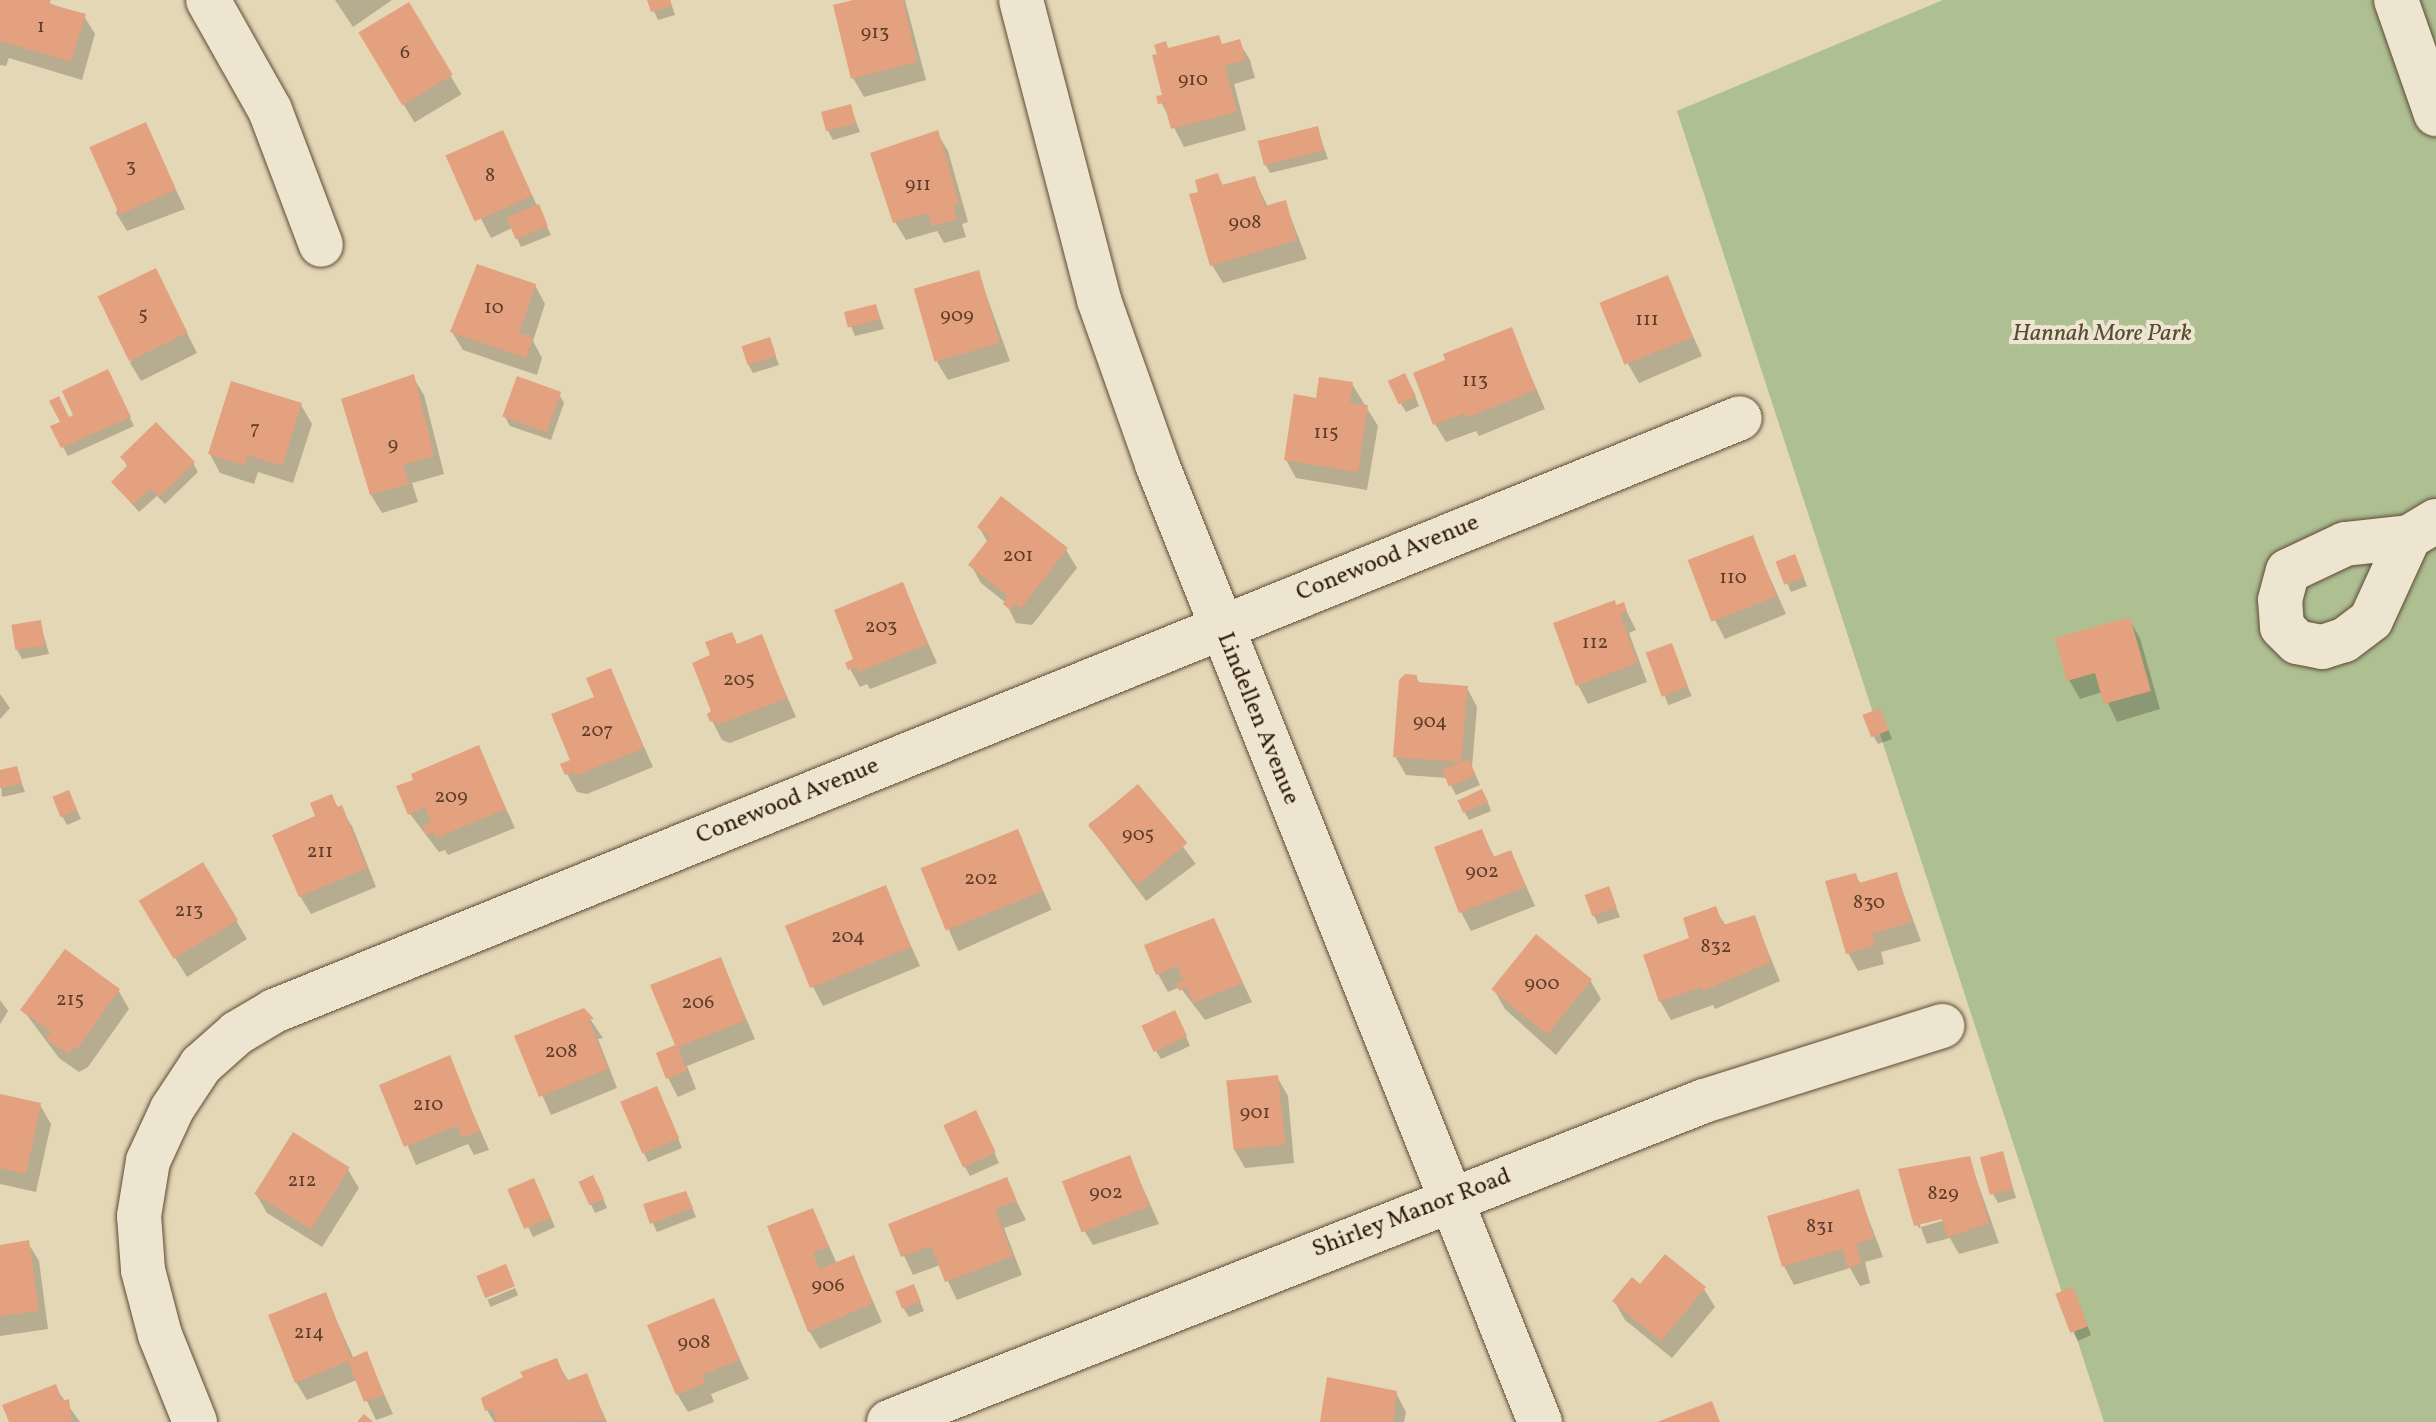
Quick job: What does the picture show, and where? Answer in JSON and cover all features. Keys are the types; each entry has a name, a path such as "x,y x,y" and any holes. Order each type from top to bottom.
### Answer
{"street":[{"path":"208,0 270,110 321,245"},
{"name":"Lindellen Avenue","path":"1021,0 1099,300 1220,626 1540,1422"},
{"path":"2396,0 2436,114"},
{"name":"Conewood Avenue","path":"195,1422 160,1335 143,1270 139,1216 148,1161 172,1109 201,1065 237,1033 274,1011 1740,418"},
{"name":"Shirley Manor Road","path":"889,1422 1704,1101 1942,1026"}],"green space":[{"name":"Hannah More Park","path":"1943,0 2436,0 2436,1422 2104,1422 1677,111"}],"building":[{"path":"0,0 51,0 49,4 86,14 71,62 0,41"},
{"path":"647,0 670,0 672,6 651,12"},
{"path":"853,0 903,0 917,62 851,79 833,5"},
{"path":"409,2 453,75 402,105 358,32"},
{"path":"1219,35 1222,44 1240,39 1246,60 1225,66 1237,112 1171,129 1164,103 1158,104 1156,96 1162,95 1152,55 1157,54 1154,45 1166,41 1168,48"},
{"path":"851,104 856,123 826,131 821,112"},
{"path":"146,122 176,190 119,215 89,147"},
{"path":"1318,126 1324,150 1264,165 1258,141"},
{"path":"503,130 532,196 475,221 445,156"},
{"path":"938,130 959,203 953,205 957,219 932,226 928,213 893,223 870,153"},
{"path":"1218,173 1222,185 1255,176 1265,206 1286,200 1297,240 1210,266 1189,194 1198,192 1195,180"},
{"path":"539,204 548,226 516,239 507,217"},
{"path":"477,264 536,284 519,333 533,338 526,358 450,332"},
{"path":"156,268 188,333 129,361 98,296"},
{"path":"979,270 1000,343 935,362 914,289"},
{"path":"1668,275 1693,337 1624,365 1599,303"},
{"path":"876,304 880,320 848,328 844,312"},
{"path":"1512,327 1536,390 1466,418 1464,413 1433,425 1413,373 1445,360 1443,354"},
{"path":"770,337 776,356 748,365 741,346"},
{"path":"108,369 131,417 61,448 50,426 60,422 49,401 59,396 69,417 73,415 62,391"},
{"path":"1405,373 1416,397 1399,405 1388,381"},
{"path":"414,374 434,456 403,465 409,484 370,495 341,399"},
{"path":"517,376 561,392 546,432 502,416"},
{"path":"1319,377 1353,382 1350,403 1368,405 1358,472 1284,460 1294,394 1316,398"},
{"path":"231,381 302,403 282,466 248,455 244,466 208,454"},
{"path":"156,422 195,462 159,497 151,488 133,505 111,482 128,465 120,457"},
{"path":"1001,496 1068,548 1021,608 1015,604 1010,610 1003,604 1008,596 968,565 990,537 977,527"},
{"path":"1753,535 1777,597 1711,622 1688,560"},
{"path":"1795,554 1804,577 1784,585 1775,562"},
{"path":"903,582 928,644 858,672 856,667 848,670 845,663 853,659 834,610"},
{"path":"1615,600 1616,605 1624,602 1627,611 1620,614 1638,663 1576,686 1553,623"},
{"path":"2130,617 2151,691 2104,704 2095,673 2067,681 2055,638"},
{"path":"41,620 45,646 15,650 11,625"},
{"path":"732,632 737,644 762,634 787,698 717,725 715,720 710,722 707,714 711,711 692,663 710,655 705,642"},
{"path":"1672,643 1688,687 1662,697 1646,653"},
{"path":"611,668 644,748 575,776 573,772 565,775 560,764 570,760 551,714 594,697 586,678"},
{"path":"1405,674 1417,675 1417,682 1468,686 1461,762 1393,757 1399,680"},
{"path":"1880,708 1889,730 1871,737 1862,715"},
{"path":"479,745 506,809 436,838 433,832 426,835 423,826 431,822 425,807 408,815 396,786 413,780 411,774"},
{"path":"1469,759 1476,776 1449,787 1442,770"},
{"path":"17,766 22,783 0,788 0,770"},
{"path":"1138,784 1187,843 1138,885 1088,826"},
{"path":"1482,789 1488,802 1463,813 1458,800"},
{"path":"69,790 77,810 61,817 52,797"},
{"path":"332,794 337,807 342,805 367,868 299,897 272,835 315,816 310,803"},
{"path":"1018,829 1043,891 946,930 921,868"},
{"path":"1482,829 1493,857 1511,850 1526,887 1459,913 1434,847"},
{"path":"203,862 238,920 174,959 139,901"},
{"path":"1897,872 1912,922 1872,934 1875,945 1846,954 1825,881 1856,873 1859,883"},
{"path":"886,885 911,947 810,988 785,926"},
{"path":"1609,886 1617,908 1592,917 1585,895"},
{"path":"1716,906 1723,925 1755,915 1771,962 1703,991 1701,987 1659,1002 1643,955 1689,938 1683,918"},
{"path":"1214,918 1243,983 1193,1003 1187,987 1179,991 1176,983 1183,980 1178,966 1156,975 1144,945"},
{"path":"1536,934 1592,979 1547,1034 1491,989"},
{"path":"65,949 120,989 77,1049 73,1047 68,1054 46,1039 51,1032 20,1010"},
{"path":"721,957 746,1020 678,1047 687,1071 666,1079 656,1053 675,1045 650,985"},
{"path":"584,1008 594,1019 589,1020 608,1069 539,1097 514,1036"},
{"path":"1175,1010 1187,1036 1154,1052 1141,1026"},
{"path":"450,1055 480,1131 462,1138 457,1126 404,1147 379,1085"},
{"path":"1278,1075 1285,1145 1234,1150 1226,1080"},
{"path":"657,1086 679,1138 642,1154 620,1102"},
{"path":"0,1094 41,1103 26,1174 0,1168"},
{"path":"976,1110 996,1153 963,1168 943,1125"},
{"path":"293,1132 350,1168 311,1229 254,1194"},
{"path":"2003,1151 2013,1189 1990,1195 1980,1157"},
{"path":"1130,1155 1150,1206 1082,1233 1062,1181"},
{"path":"1970,1156 1989,1224 1947,1237 1942,1219 1914,1226 1898,1169"},
{"path":"593,1175 604,1199 589,1205 578,1182"},
{"path":"1007,1177 1017,1201 995,1209 1013,1256 945,1282 931,1246 901,1257 888,1224"},
{"path":"534,1178 551,1218 524,1229 507,1189"},
{"path":"1859,1189 1874,1238 1856,1244 1861,1264 1848,1268 1842,1249 1782,1267 1767,1216"},
{"path":"686,1191 693,1208 650,1224 643,1204"},
{"path":"813,1208 829,1247 813,1252 819,1269 854,1255 873,1303 808,1332 767,1226"},
{"path":"29,1240 39,1311 0,1316 0,1245"},
{"path":"1665,1254 1706,1287 1661,1341 1612,1301 1632,1277 1640,1284"},
{"path":"506,1264 515,1286 485,1298 476,1276"},
{"path":"914,1284 921,1302 902,1309 895,1291"},
{"path":"2073,1287 2088,1326 2070,1333 2055,1294"},
{"path":"326,1292 351,1358 367,1351 384,1395 364,1402 348,1361 295,1383 268,1315"},
{"path":"714,1298 740,1360 702,1375 705,1383 676,1395 647,1325"},
{"path":"557,1358 566,1381 587,1373 605,1420 497,1422 492,1408 485,1411 481,1398 523,1377 520,1372"},
{"path":"1327,1377 1397,1391 1393,1422 1320,1422"},
{"path":"56,1384 62,1401 69,1399 72,1422 9,1422 2,1405"},
{"path":"1712,1401 1720,1422 1657,1422"},
{"path":"364,1414 373,1422 357,1422"}]}
